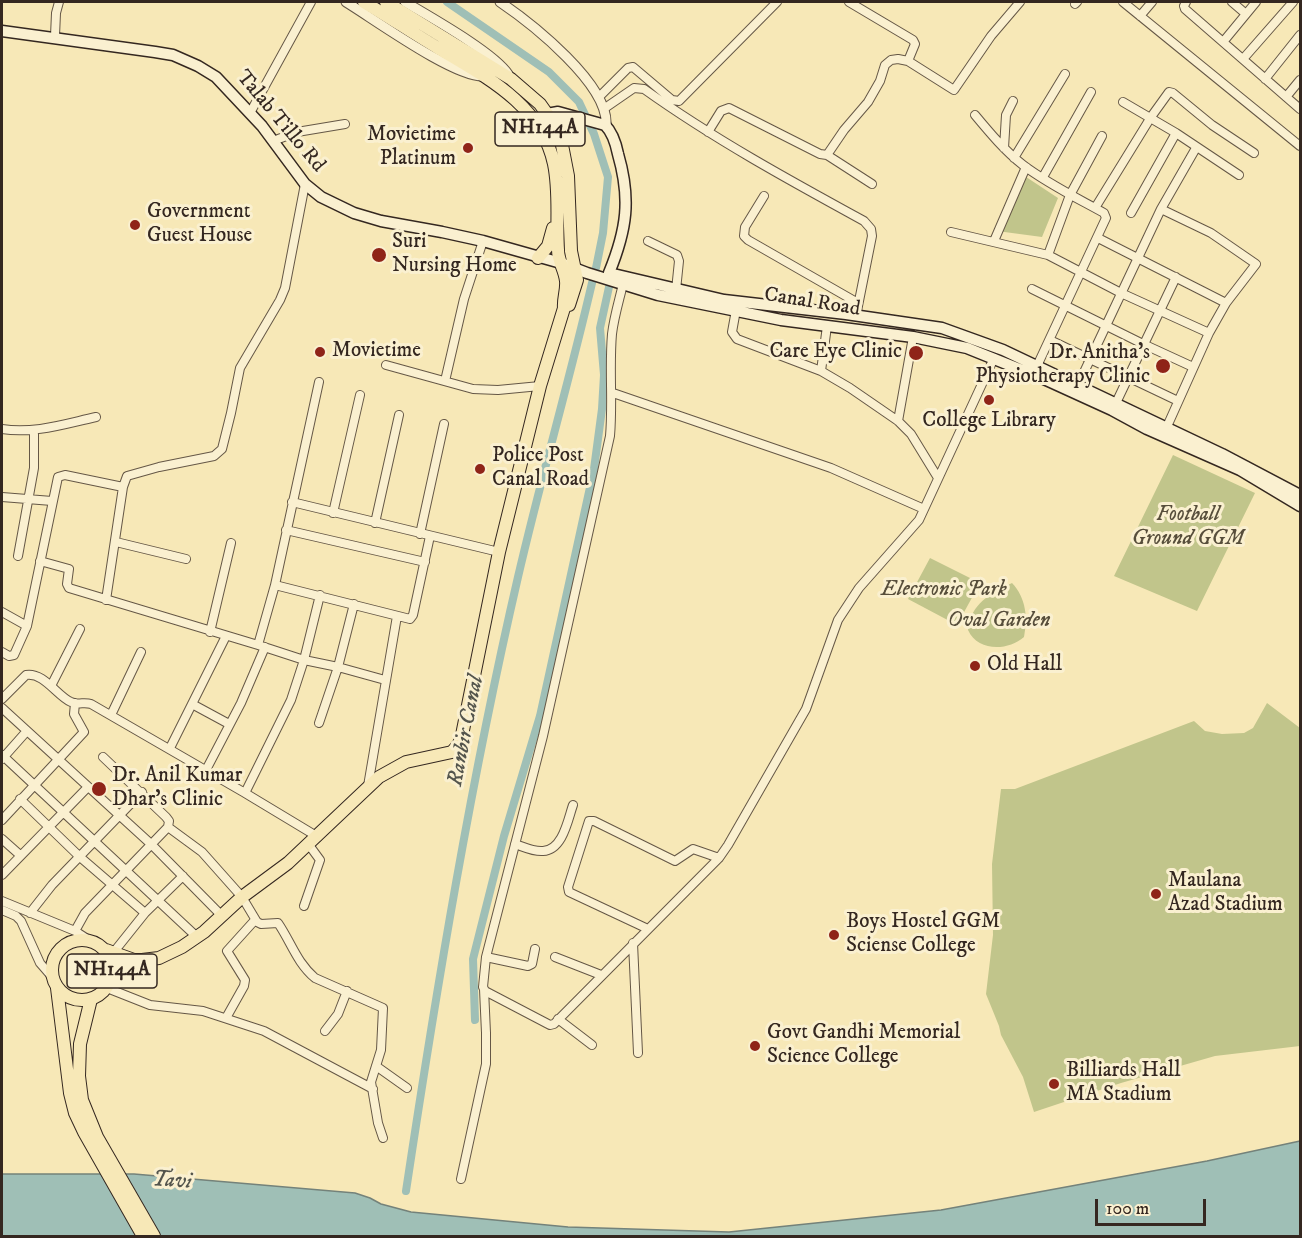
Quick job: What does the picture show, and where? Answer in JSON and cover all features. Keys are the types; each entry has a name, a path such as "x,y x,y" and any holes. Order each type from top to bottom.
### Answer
{"highway":[{"name":"NH144A","path":"154,1236 101,1151 84,1132 70,1094 51,968 54,957 68,942 79,939 89,940 110,952 134,960 169,954 197,937 242,897 288,863 315,847 379,777 406,762 452,752 459,744 499,552 540,386 564,308 566,279 570,265 570,201 566,158 547,114 540,104 511,79 364,2"},
{"name":"NH144A","path":"386,2 518,101 536,122 551,152 554,166 558,250 570,265"},
{"path":"538,258 548,246 558,213"},
{"name":"NH144A","path":"109,983 113,969 110,952"},
{"name":"NH144A","path":"55,983 66,996 78,1000 91,999 100,995 109,983 134,960"},
{"name":"NH144A","path":"91,999 80,1044 79,1076 82,1100 101,1151 143,1236"}],"main road":[{"name":"Talab Tillo Rd","path":"2,31 55,36 173,55 216,77 250,113 305,184 321,197 354,213 381,221 442,232 570,265"},
{"path":"547,114 558,112 601,124"},
{"name":"Canal Road","path":"601,124 616,144 627,192 627,210 621,244 609,273 724,300 856,316 952,331 1003,350 1116,403 1240,470 1300,506"},
{"name":"Canal Road","path":"570,265 658,295 781,320 953,344 994,358 1251,468 1300,495"}],"street":[{"path":"55,36 59,2"},
{"path":"250,113 310,2"},
{"path":"346,2 447,64 468,75 484,76"},
{"path":"405,2 492,58 511,79"},
{"path":"500,2 537,30 572,62 605,108"},
{"path":"599,97 628,68 633,67 672,100 679,101 777,2"},
{"path":"827,155 844,130 868,102 880,81 885,65 895,59 908,62 954,90 991,36 1020,2"},
{"path":"1123,2 1300,146"},
{"path":"1140,16 1152,2"},
{"path":"1186,2 1185,9 1300,109"},
{"path":"1232,2 1246,14"},
{"path":"1223,42 1256,2"},
{"path":"1243,59 1293,2"},
{"path":"854,3 913,40 915,44 908,62"},
{"path":"1264,79 1300,35"},
{"path":"1014,158 1065,74"},
{"path":"1286,97 1300,80"},
{"path":"601,124 605,108 630,90 644,89 708,132 864,221 871,229 872,236 856,316"},
{"path":"1043,177 1091,92"},
{"path":"1095,208 1167,93 1171,93 1212,125 1254,153"},
{"path":"1004,148 1007,111 1013,101"},
{"path":"1123,102 1151,117 1239,175"},
{"path":"708,132 721,111 729,108 820,154 827,155 872,184"},
{"path":"975,115 1014,158 1070,195 1104,213 1106,218 1037,366"},
{"path":"273,141 297,132 345,124"},
{"path":"1131,213 1176,133"},
{"path":"1048,255 1070,195 1102,136"},
{"path":"1078,385 1161,209 1196,148"},
{"path":"994,241 1026,167"},
{"path":"106,600 123,487 128,476 214,456 224,445 237,376 242,362 285,288 305,184"},
{"path":"764,196 745,227 744,236 858,303"},
{"path":"1161,209 1211,233 1256,264 1226,303 1209,333 1165,431"},
{"path":"951,232 1048,255 1121,293 1209,333"},
{"path":"1098,238 1226,303"},
{"path":"648,241 677,255 679,261 676,290"},
{"path":"445,381 464,299 483,242"},
{"path":"1116,403 1176,277"},
{"path":"461,1179 486,1064 484,989 486,957 543,736 610,436 613,393 612,337 623,284"},
{"path":"1032,288 1193,367"},
{"path":"736,310 732,332 737,339 821,371 898,421 911,434 938,478"},
{"path":"821,371 827,326"},
{"path":"898,421 913,337"},
{"path":"1050,340 1178,401"},
{"path":"484,989 552,1025 719,858 806,709 838,620 855,593 919,520 994,358"},
{"path":"386,365 484,390 540,386"},
{"path":"206,770 241,703 262,646 319,382"},
{"path":"613,393 831,468 924,509"},
{"path":"333,513 360,395"},
{"path":"375,523 399,415"},
{"path":"2,429 34,430 96,417"},
{"path":"420,534 444,424"},
{"path":"18,556 34,468 34,430"},
{"path":"2,652 9,656 14,655 27,626 56,480 61,475 123,487"},
{"path":"2,497 52,501"},
{"path":"292,502 499,552"},
{"path":"286,530 424,562"},
{"path":"275,585 407,619 413,615 430,536"},
{"path":"116,542 186,559"},
{"path":"210,632 231,543"},
{"path":"40,561 69,569 67,584 69,588 304,660 385,680"},
{"path":"245,793 291,700 304,660 320,595"},
{"path":"319,723 338,667 354,604"},
{"path":"2,612 27,626"},
{"path":"368,787 397,616"},
{"path":"51,686 80,629"},
{"path":"170,748 226,636"},
{"path":"111,716 141,652"},
{"path":"2,699 28,674 51,686 75,703 88,703 245,793 315,847 320,862 304,906"},
{"path":"2,820 56,759 84,732 74,714 75,703"},
{"path":"192,704 229,724"},
{"path":"2,708 152,845 222,916"},
{"path":"26,732 2,757 197,937"},
{"path":"75,931 85,914 152,845 168,827 169,821 142,792 103,757"},
{"path":"2,875 87,788"},
{"path":"30,913 52,885 142,792"},
{"path":"20,800 145,914"},
{"path":"515,844 544,852 556,846 562,837 573,805"},
{"path":"648,929 569,892 568,887 589,821 594,821 675,861 693,849 719,858"},
{"path":"168,827 202,852 242,897 252,916 261,924 278,923 302,966 315,978 382,1006 384,1009 381,1050 371,1079 383,1138"},
{"path":"2,839 20,855"},
{"path":"110,952 183,876"},
{"path":"2,901 75,931 89,940"},
{"path":"2,910 16,916 23,924 40,963 55,983"},
{"path":"226,1018 245,983 244,977 227,951 252,916"},
{"path":"633,943 638,1053"},
{"path":"486,957 530,966 535,949"},
{"path":"555,957 601,975"},
{"path":"109,983 150,1005 194,1010 264,1031 373,1089"},
{"path":"325,1032 338,1014 347,992"},
{"path":"558,1019 592,1045"},
{"path":"376,1066 407,1088"}],"green space":[{"path":"1020,173 1058,198 1042,237 997,231"},
{"name":"Football Ground GGM","path":"1173,455 1255,493 1197,611 1114,576"},
{"name":"Electronic Park","path":"930,558 980,583 957,625 908,599"},
{"name":"Oval Garden","path":"1012,583 1025,608 1024,637 1002,647 986,646 973,637 968,630 973,613 983,600"},
{"path":"1267,703 1300,728 1300,1046 1215,1056 1121,1083 1034,1112 1023,1077 1001,1035 986,994 993,935 992,864 1001,789 1015,789 1194,721 1205,731 1222,734 1244,733 1253,728"}],"water":[{"name":"Tavi","path":"1300,1141 1300,1236 2,1236 2,1174 134,1174 355,1193 381,1204 411,1212 568,1227 729,1232 941,1210 1207,1161"}],"waterway":[{"name":"Ranbir Canal","path":"447,2 549,72 579,102 594,134 608,177 603,233 596,268"},
{"name":"Ranbir Canal","path":"406,1191 443,960 485,730 527,540 592,283"},
{"name":"Ranbir Canal","path":"475,1020 473,959 504,836 540,716 594,469 604,375 600,328 609,287"}],"place":[{"name":"Movietime Platinum","path":"468,148"},
{"name":"Government Guest House","path":"135,225"},
{"name":"Suri Nursing Home","path":"379,255"},
{"name":"Movietime","path":"320,352"},
{"name":"Care Eye Clinic","path":"916,353"},
{"name":"Dr. Anitha's Physiotherapy Clinic","path":"1163,366"},
{"name":"College Library","path":"989,400"},
{"name":"Police Post Canal Road","path":"480,469"},
{"name":"Old Hall","path":"975,666"},
{"name":"Dr. Anil Kumar Dhar's Clinic","path":"99,789"},
{"name":"Maulana Azad Stadium","path":"1156,894"},
{"name":"Boys Hostel GGM Sciense College","path":"834,935"},
{"name":"Govt Gandhi Memorial Science College","path":"755,1046"},
{"name":"Billiards Hall MA Stadium","path":"1054,1084"}]}
